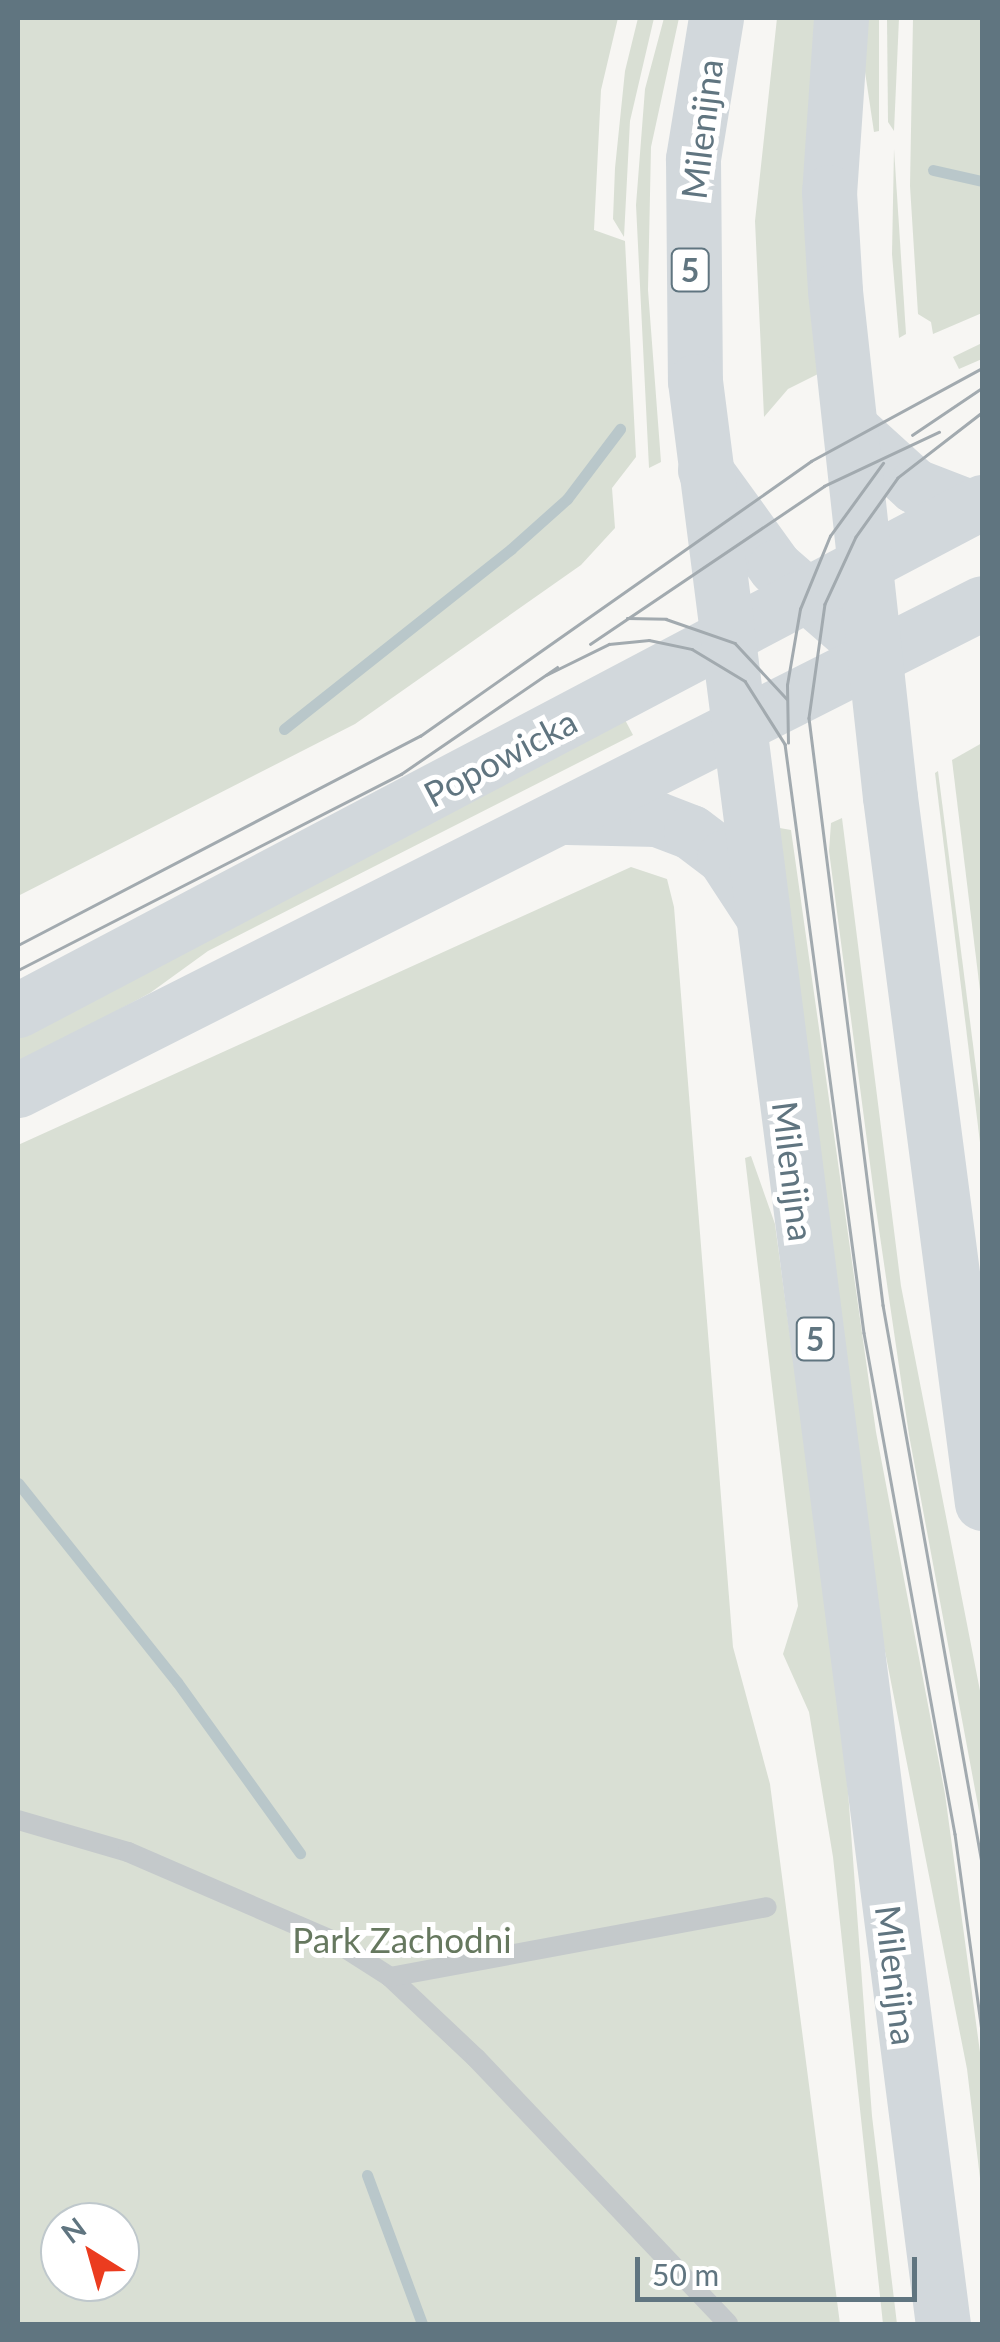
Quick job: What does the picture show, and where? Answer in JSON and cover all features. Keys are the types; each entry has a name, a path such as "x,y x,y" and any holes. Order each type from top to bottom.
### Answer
{"main road":[{"name":"Milenijna","path":"716,18 700,94 690,222 704,470 943,2324"},
{"path":"841,18 830,192 851,428 875,654 982,1503"},
{"path":"851,428 915,486 977,505"},
{"path":"704,470 750,536 804,596 875,654"},
{"name":"Popowicka","path":"18,1010 977,505"},
{"path":"18,1090 982,602"},
{"path":"554,817 644,817 691,832 724,857 760,912"}],"lane":[{"path":"18,1820 128,1852 334,1941 390,1977 476,2058 728,2324"},
{"path":"390,1977 767,1906"}],"green space":[{"path":"18,18 618,18 601,90 594,230 625,241 636,457 612,488 615,528 581,565 355,724 18,896"},
{"path":"638,18 654,18 630,121 624,237 613,219 615,168 625,71"},
{"path":"664,18 679,18 651,147 648,290 661,462 649,468 636,205 645,89"},
{"path":"777,18 817,18 822,372 788,389 764,417 755,221"},
{"path":"865,18 879,18 879,131 874,132 864,65"},
{"path":"887,18 899,18 894,131 888,122"},
{"path":"913,18 982,18 982,313 933,334 931,322 918,314 910,186"},
{"path":"894,149 906,334 899,338 892,254"},
{"path":"982,343 982,359 959,369 953,357"},
{"path":"623,716 633,735 208,951 150,993 18,1064 18,1037"},
{"path":"982,743 982,1007 952,760"},
{"path":"938,771 982,1115 982,1159 935,773"},
{"path":"842,818 901,1286 982,1701 982,1827 909,1435 875,1202 829,851 831,823"},
{"path":"774,827 791,830 876,1432 945,1794 982,2067 982,2195 967,2069 880,1626"},
{"name":"Park Zachodni","path":"631,867 667,879 674,907 733,1647 770,1784 840,2324 18,2324 18,1145"},
{"path":"751,1156 775,1224 844,1737 872,2116 897,2324 883,2324 833,1857 809,1712 783,1654 798,1606 745,1158"}],"waterway":[{"path":"933,170 982,181"},
{"path":"284,729 511,549 567,499 620,429"},
{"path":"18,1483 177,1682 300,1853"},
{"path":"367,2175 422,2324"}],"tram line":[{"path":"18,945 420,736 811,461 982,368"},
{"path":"912,435 982,388"},
{"path":"982,413 898,478 856,537 825,604 809,718 883,1305 982,1863"},
{"path":"590,644 824,486 939,432"},
{"path":"788,743 787,685 800,609 830,536 883,463"},
{"path":"627,618 666,619 735,643 787,699"},
{"path":"546,675 609,644 649,640 692,649 745,681 785,744 864,1333 955,1834 982,2030"},
{"path":"18,970 401,774 557,667"}]}
